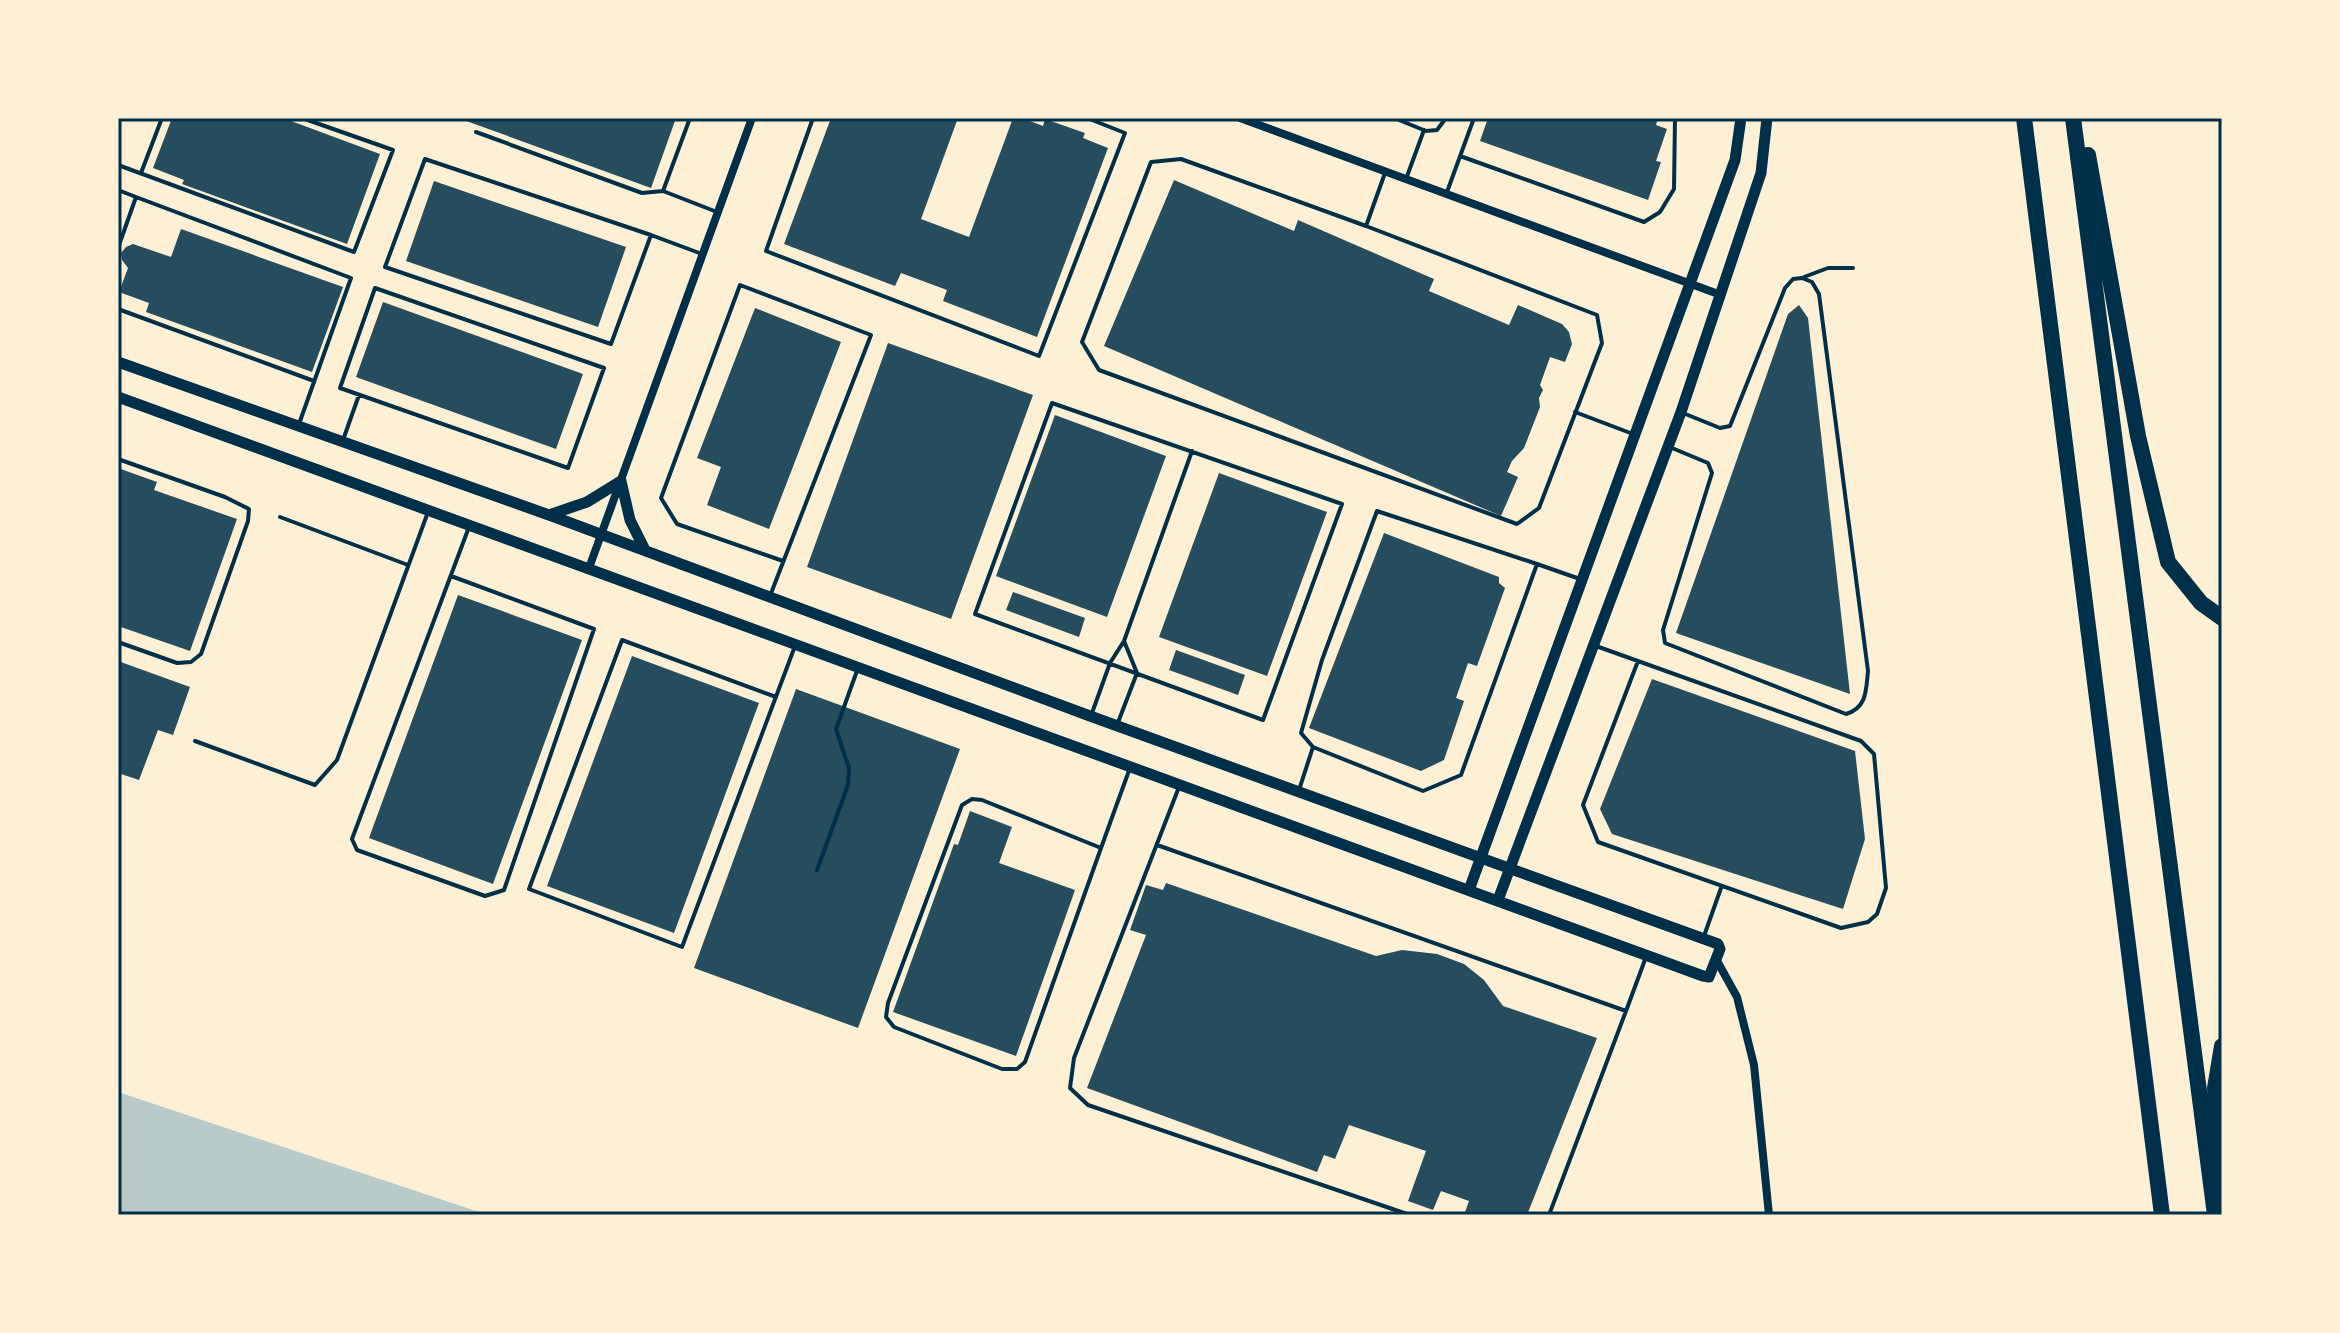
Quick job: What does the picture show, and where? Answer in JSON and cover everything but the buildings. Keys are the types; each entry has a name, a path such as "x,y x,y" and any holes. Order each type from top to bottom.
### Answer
{"highway":[{"path":"2024,118 2162,1215"},
{"path":"2073,118 2215,1215"},
{"path":"2082,118 2138,436 2168,562 2201,603 2222,618"},
{"path":"2222,1046 2215,1088 2222,1189"}],"street":[{"path":"589,568 752,118"},
{"path":"1240,118 1721,295"},
{"path":"1469,890 1735,160 1741,118"},
{"path":"1498,900 1681,412 1761,173 1767,118"},
{"path":"118,362 602,534 1117,726 1703,938 1718,944 1720,949 1709,977 118,397"},
{"path":"549,515 587,502 621,481"},
{"path":"621,481 630,520 645,550"},
{"path":"1716,959 1737,997 1754,1065 1769,1215"}],"lane":[{"path":"141,173 162,118"},
{"path":"118,165 354,252 393,150 302,118"},
{"path":"663,191 690,118"},
{"path":"813,118 766,251 1039,356 1125,133 1087,118"},
{"path":"1394,118 1424,130 1437,130 1446,118"},
{"path":"1446,194 1474,118"},
{"path":"1460,156 1644,222 1660,212 1674,189 1675,118"},
{"path":"1406,179 1424,130"},
{"path":"476,132 642,193 663,191 717,212"},
{"path":"651,235 611,344 385,267 425,159 651,235 702,254"},
{"path":"1181,159 1366,226 1597,315 1602,343 1539,508 1517,524 1099,370 1082,342 1151,162 1181,159"},
{"path":"1366,226 1386,171"},
{"path":"118,190 351,278 298,426"},
{"path":"118,248 136,197"},
{"path":"1681,412 1720,428 1730,426 1785,288 1793,279 1828,268 1853,268"},
{"path":"1668,447 1708,463 1712,473 1663,630 1665,643 1846,714 1857,711 1865,700 1868,671 1819,294 1812,282 1802,278"},
{"path":"770,597 871,335 740,285 661,498 677,524 783,561"},
{"path":"375,288 604,368 568,468 359,395 340,388 375,288"},
{"path":"118,309 314,381"},
{"path":"342,442 359,395"},
{"path":"1052,403 1192,451 1342,504 1263,720 975,614 1052,403"},
{"path":"1575,412 1635,435"},
{"path":"1090,716 1110,663 1124,641 1192,451"},
{"path":"118,459 225,497 249,509 248,521 201,654 191,662 177,663 118,642"},
{"path":"195,741 315,785 337,760 429,510"},
{"path":"1537,564 1461,775 1423,791 1313,747 1301,733 1322,660 1377,511 1537,564 1582,580"},
{"path":"280,517 408,565"},
{"path":"451,576 594,629 504,890 485,896 357,850 352,839 470,525"},
{"path":"776,697 622,640 529,889 682,947 796,644"},
{"path":"1117,726 1137,673 1124,641"},
{"path":"1594,645 1861,741 1874,754 1886,888 1877,914 1868,922 1841,928 1598,842 1583,805 1638,661"},
{"path":"817,870 848,785 849,768 836,729 858,666"},
{"path":"1299,790 1313,747"},
{"path":"1101,848 982,800 972,799 962,805 888,1003 886,1017 894,1027 1002,1069 1017,1069 1025,1062 1101,848 1130,766"},
{"path":"1180,783 1074,1058 1070,1088 1088,1105 1410,1215"},
{"path":"118,818 118,826"},
{"path":"1157,845 1626,1011"},
{"path":"1703,938 1721,887"},
{"path":"1549,1215 1647,955"}],"shaded area":[{"path":"118,1092 488,1215 118,1215"}]}
